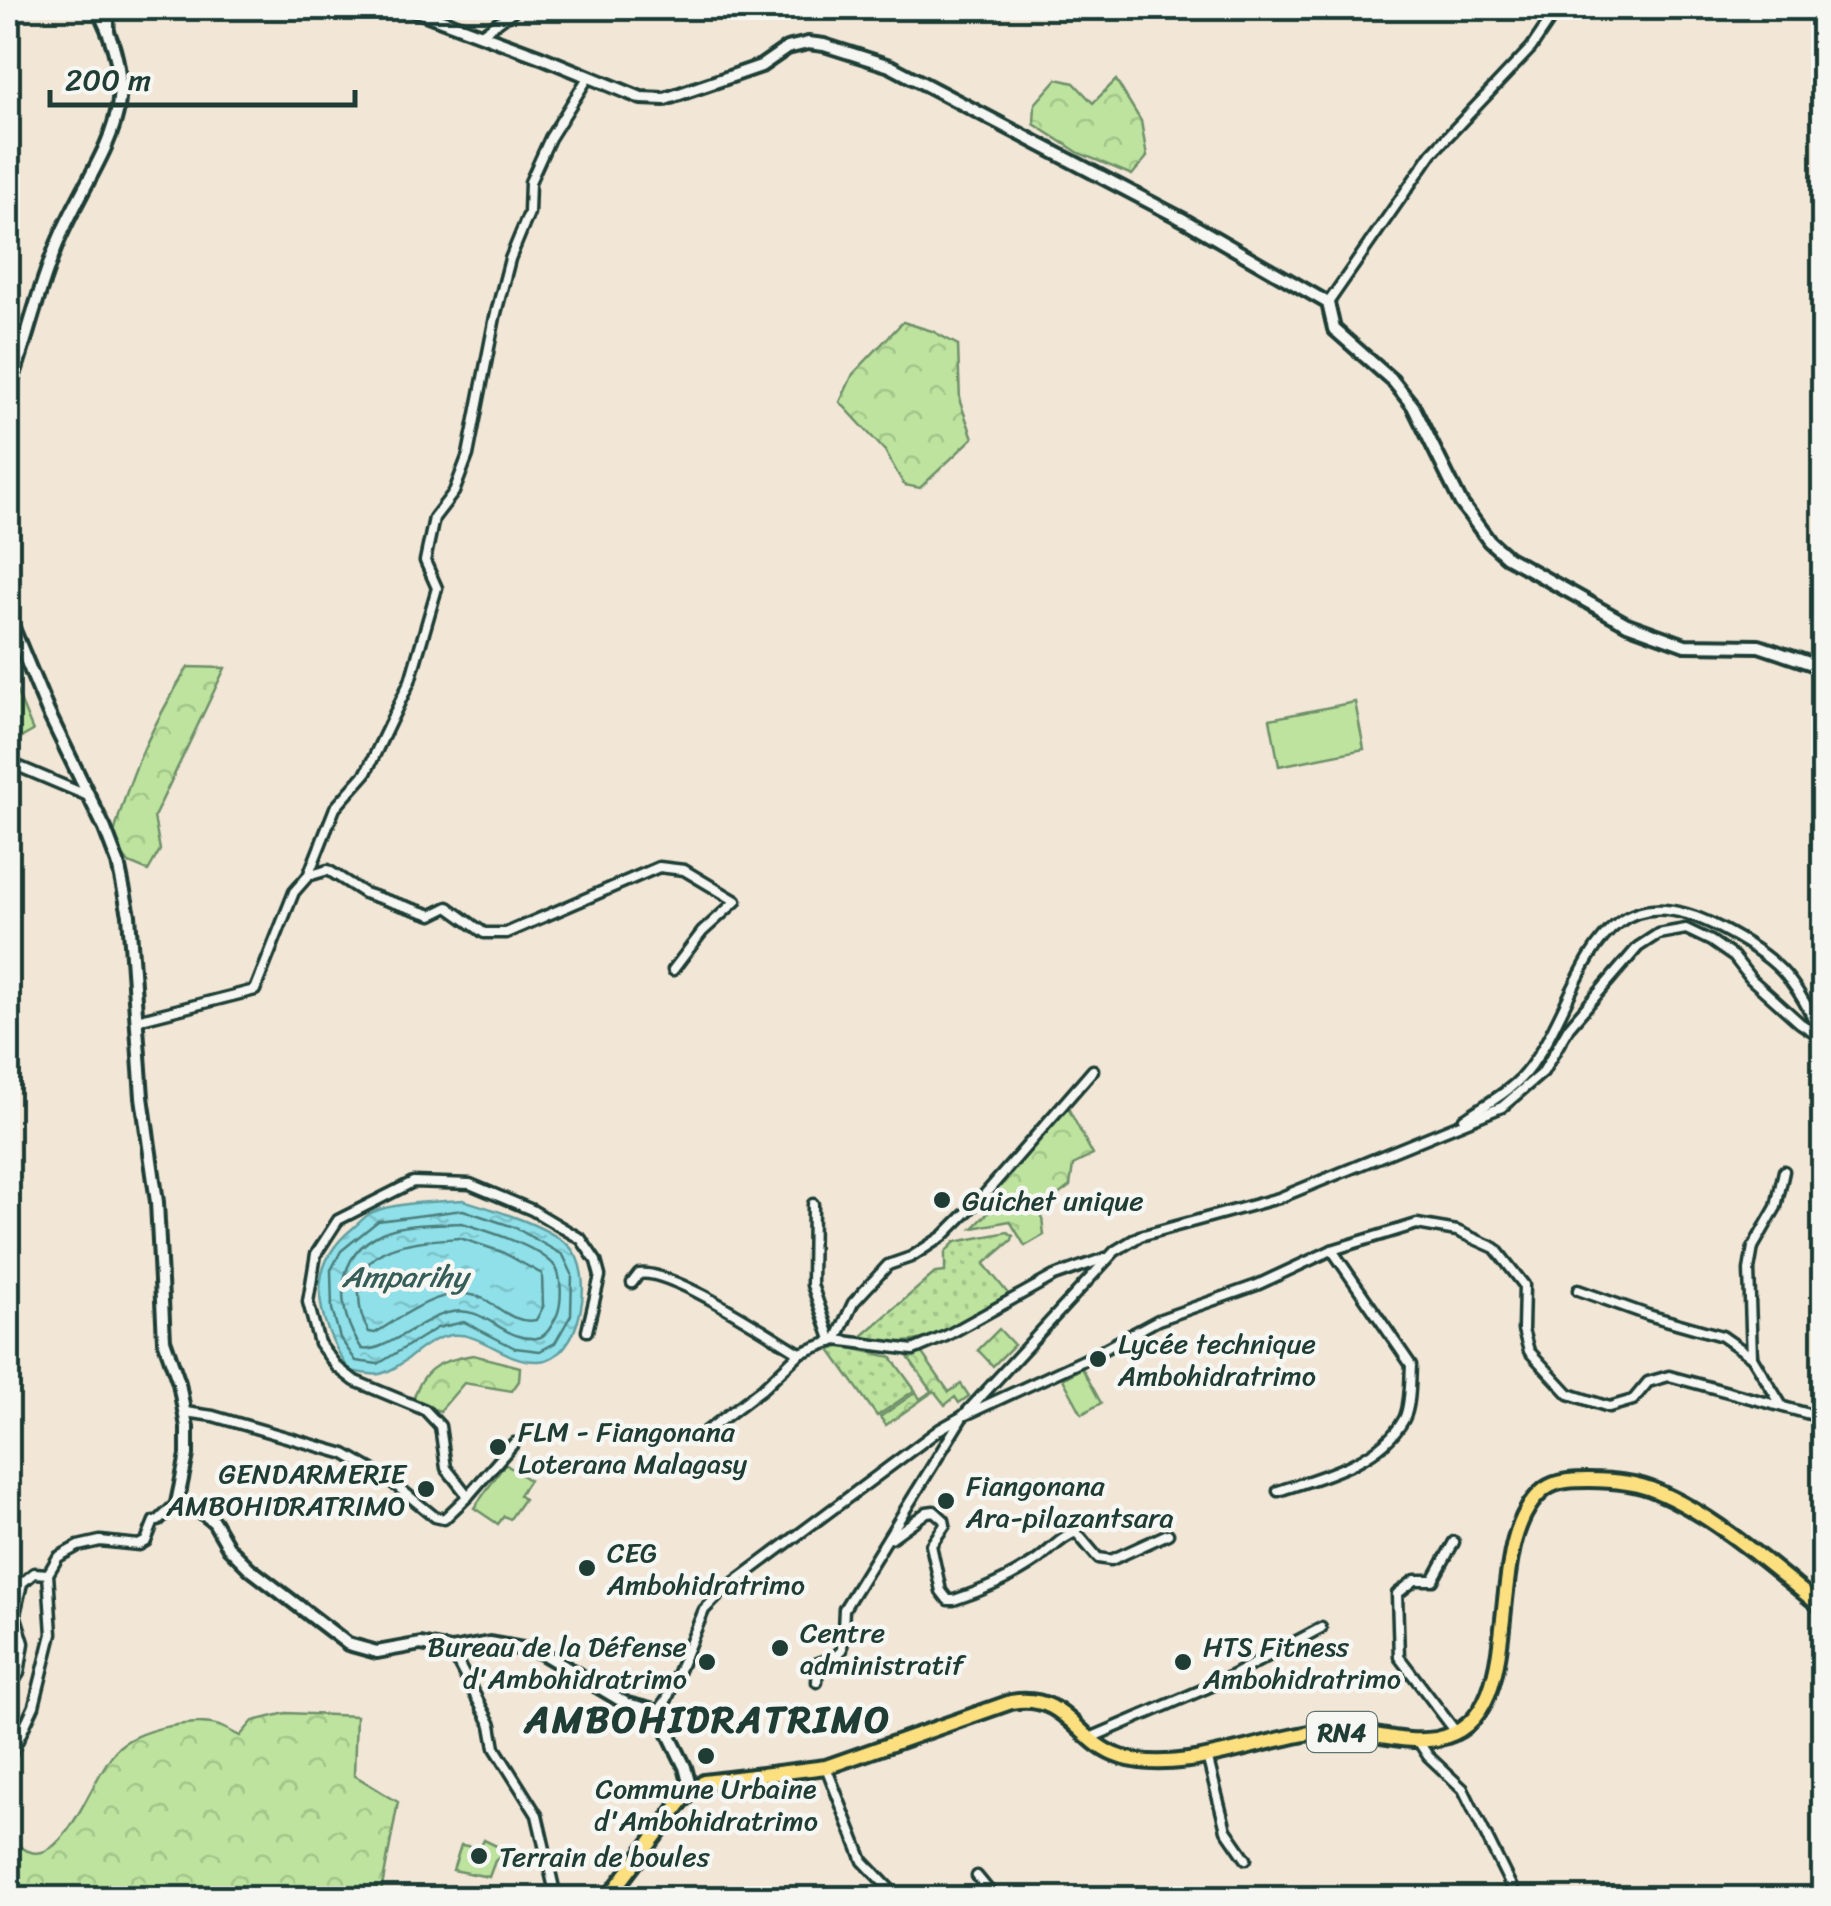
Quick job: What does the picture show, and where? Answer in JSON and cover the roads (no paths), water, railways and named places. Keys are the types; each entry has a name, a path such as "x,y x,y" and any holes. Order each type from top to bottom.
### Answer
{"main road":[{"path":"1456,1732 1479,1712 1492,1685 1505,1580 1524,1520 1546,1488 1558,1483 1607,1480 1656,1491 1742,1544 1824,1610"},
{"name":"RN4","path":"698,1786 826,1767 1024,1700 1061,1711 1090,1738 1118,1756 1140,1762 1207,1756 1326,1730 1417,1739 1436,1739 1456,1732"},
{"path":"608,1898 682,1801 698,1786"}],"street":[{"path":"8,392 59,239 112,137 122,78 109,31 97,8"},
{"path":"108,8 109,31"},
{"path":"409,8 640,98 665,99 760,66 787,48 808,43 890,66 1184,220 1328,303 1334,329 1393,381 1413,406 1461,503 1506,558 1627,624 1685,644 1759,646 1824,668"},
{"path":"480,35 517,8"},
{"path":"1328,303 1432,154 1532,48 1558,8"},
{"path":"137,1020 256,990 294,892 308,876 335,808 366,772 410,681 437,588 425,561 434,518 454,492 468,455 495,317 510,259 529,213 530,182 550,138 590,76"},
{"path":"8,616 118,862 129,915 142,1097 157,1202 164,1340 185,1412 187,1456 176,1503 154,1521 146,1541 139,1545 100,1541 78,1546 58,1557 48,1574 52,1634 34,1706 8,1761"},
{"path":"8,762 86,795"},
{"path":"308,876 328,870 364,894 432,915 448,907 484,933 506,933 659,867 684,870 736,902 702,932 673,970"},
{"path":"1456,1125 1510,1088 1530,1068 1596,944 1618,922 1644,911 1672,910 1701,918 1768,958 1792,978 1823,1040"},
{"path":"699,1437 762,1389 800,1353 834,1341 913,1350 1054,1276 1106,1258 1140,1236 1279,1198 1502,1107 1542,1072 1569,1027 1638,948 1658,934 1686,929 1711,941 1734,957 1751,979 1823,1040"},
{"path":"834,1341 853,1303 888,1265 911,1257 944,1236 1093,1070"},
{"path":"1752,1357 1752,1247 1776,1207 1784,1170"},
{"path":"468,1496 446,1468 440,1426 425,1410 354,1380 336,1366 320,1343 308,1302 316,1254 338,1220 413,1182 470,1184 532,1210 581,1239 596,1261 600,1276 587,1331"},
{"path":"813,1204 812,1285 834,1341"},
{"path":"658,1712 704,1610 724,1590 940,1429 1158,1320 1243,1290 1332,1250 1417,1224 1457,1231 1496,1248 1524,1285 1524,1330 1529,1351 1568,1394 1610,1407 1633,1400 1648,1382 1669,1376 1824,1418"},
{"path":"1278,1491 1336,1472 1380,1446 1405,1417 1412,1365 1332,1250"},
{"path":"817,1682 818,1662 842,1650 844,1609 963,1416 1106,1258"},
{"path":"632,1283 638,1274 652,1271 800,1353"},
{"path":"1578,1290 1722,1336 1752,1357 1784,1407"},
{"path":"185,1412 345,1454 388,1479 435,1517 444,1519 514,1443"},
{"path":"176,1503 214,1522 229,1548 250,1569 348,1644 378,1652 421,1644 451,1650 490,1643 540,1652 627,1704 658,1712"},
{"path":"888,1540 934,1510 944,1524 931,1545 940,1591 948,1600 954,1600 999,1584 1076,1532 1098,1558 1110,1560 1168,1534"},
{"path":"1454,1542 1433,1580 1415,1580 1397,1594 1400,1657 1456,1732"},
{"path":"8,1690 19,1673 24,1643 16,1614 22,1582 34,1573 48,1574"},
{"path":"1090,1738 1216,1684 1321,1628"},
{"path":"451,1650 491,1725 495,1748 537,1815 556,1897 574,1898"},
{"path":"658,1712 684,1767 698,1786"},
{"path":"1417,1739 1428,1756 1463,1790 1517,1898"},
{"path":"1207,1756 1226,1830 1246,1860"},
{"path":"826,1767 862,1862 898,1898"},
{"path":"976,1876 995,1898"}],"water":[{"name":"Amparihy","path":"463,1200 533,1224 569,1246 577,1258 583,1293 575,1330 566,1345 554,1356 539,1361 514,1357 470,1337 447,1336 429,1343 389,1371 373,1375 350,1371 329,1334 320,1296 326,1261 337,1244 380,1209"}],"place":[{"name":"Guichet unique","path":"942,1200"},
{"name":"Lycée technique Ambohidratrimo","path":"1098,1359"},
{"name":"FLM - Fiangonana Loterana Malagasy","path":"498,1447"},
{"name":"GENDARMERIE AMBOHIDRATRIMO","path":"426,1489"},
{"name":"Fiangonana Ara-pilazantsara","path":"946,1501"},
{"name":"CEG Ambohidratrimo","path":"587,1568"},
{"name":"Centre administratif","path":"780,1648"},
{"name":"Bureau de la Défense d'Ambohidratrimo","path":"707,1662"},
{"name":"HTS Fitness Ambohidratrimo","path":"1183,1662"},
{"name":"Commune Urbaine d'Ambohidratrimo","path":"706,1756"},
{"name":"Terrain de boules","path":"479,1856"}],"district":[{"name":"AMBOHIDRATRIMO","path":"708,1719"}]}
